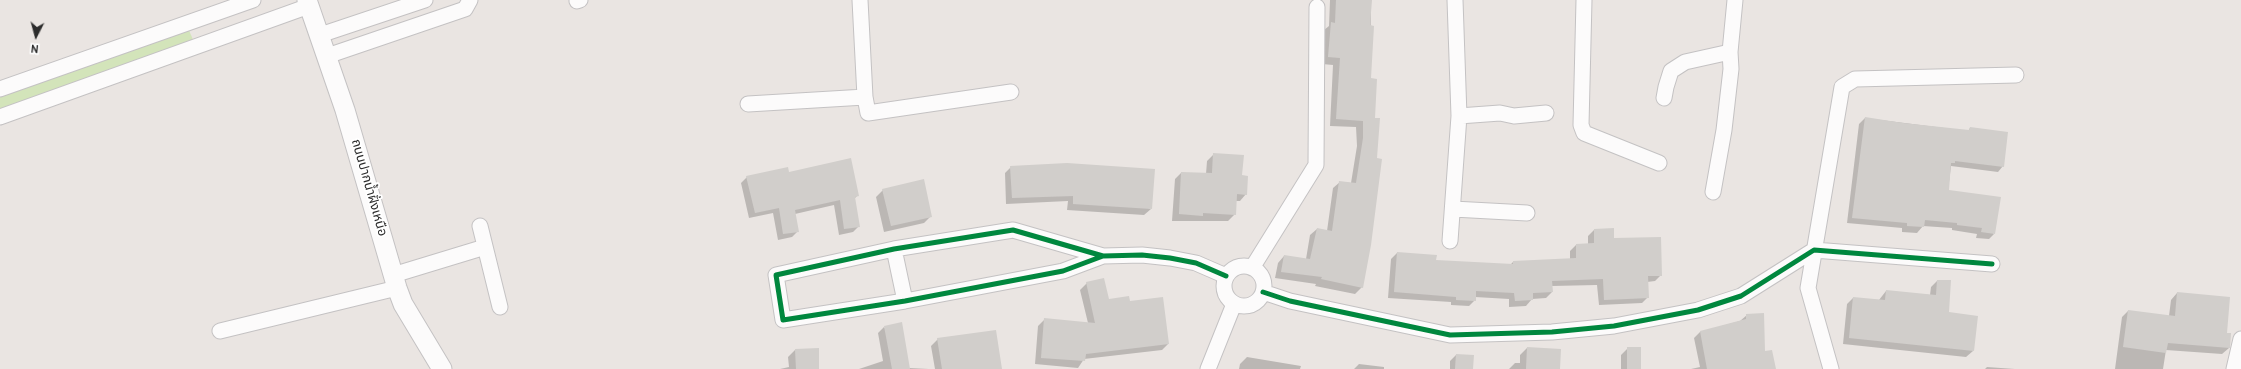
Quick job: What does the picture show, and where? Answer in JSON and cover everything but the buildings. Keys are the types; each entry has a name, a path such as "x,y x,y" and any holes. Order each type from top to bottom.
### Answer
{"street":[{"path":"0,89 253,0"},
{"path":"320,35 425,0"},
{"path":"327,56 465,9 470,0"},
{"path":"860,0 865,97 868,113 1011,92"},
{"path":"1450,241 1459,116 1455,0"},
{"path":"1584,0 1581,125 1584,133 1659,163"},
{"path":"1713,192 1724,130 1731,69 1730,52 1735,0"},
{"path":"0,117 308,3"},
{"name":"ถนนปากน้ำฝั่งเหนือ","path":"308,3 345,110 403,304 442,369"},
{"path":"1252,268 1316,165 1316,7"},
{"path":"1664,98 1671,71 1685,62 1730,52"},
{"path":"1831,369 1808,288 1842,87 1855,78 2016,75"},
{"path":"748,104 865,97"},
{"path":"1459,116 1500,113 1514,116 1546,113"},
{"path":"1453,209 1527,213"},
{"path":"480,226 500,307"},
{"path":"1103,256 1063,271 905,300 784,320 776,275 894,250 1013,230 1103,256 1142,255 1170,258 1196,264 1226,276"},
{"path":"220,331 395,281 485,247"},
{"path":"894,250 905,300"},
{"path":"1263,292 1290,301 1450,335 1552,332 1614,326 1698,310 1741,296 1814,250 1992,264"},
{"path":"1243,265 1252,268 1263,279 1263,292 1257,302 1252,305 1240,306 1234,304 1225,295 1223,282 1226,276 1236,267 1243,265"},
{"path":"1208,369 1234,304"},
{"path":"2234,369 2241,339"}],"green space":[{"path":"188,28 194,42 0,112 0,95"}],"cycle path":[{"path":"1103,256 1013,230 894,249 776,275 783,320 905,301 1063,271 1103,256 1142,255 1170,258 1196,263 1226,276"},
{"path":"1263,292 1290,301 1450,335 1552,332 1614,326 1698,310 1741,296 1814,250 1992,264"}]}
